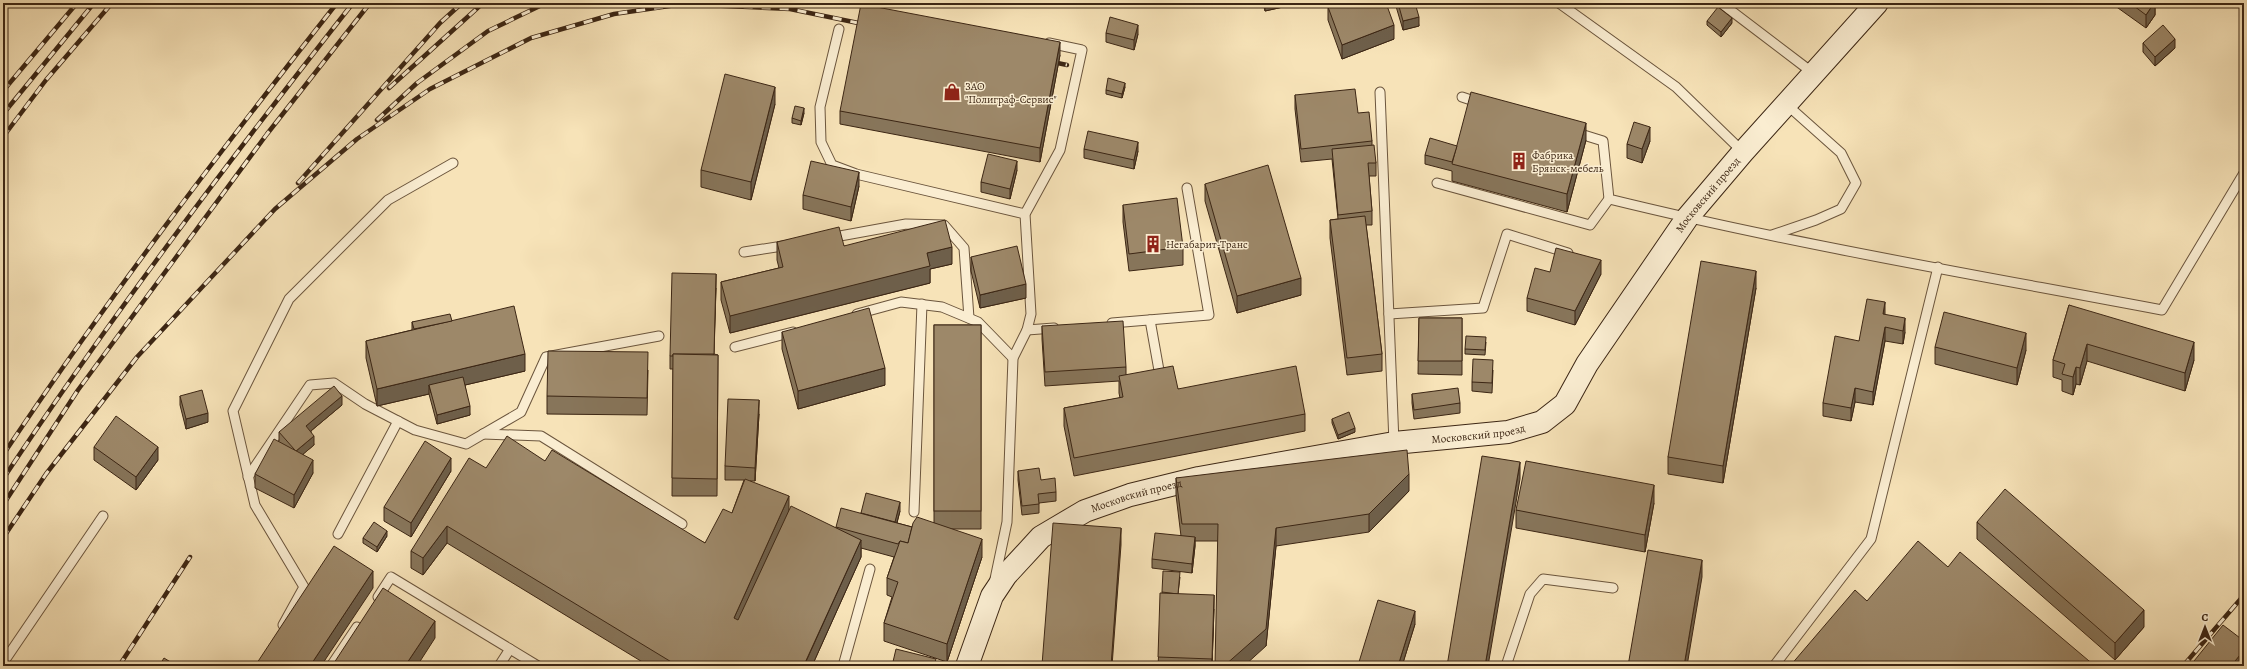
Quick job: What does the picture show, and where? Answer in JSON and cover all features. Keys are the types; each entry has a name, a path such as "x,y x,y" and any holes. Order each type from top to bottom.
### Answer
{"street":[{"name":"Московский проезд","path":"967,666 992,596 1006,575 1041,537 1085,511 1130,495 1199,478 1394,443 1508,432 1542,422 1565,404 1587,364 1687,218 1743,152 1877,3"}],"lane":[{"path":"1559,3 1676,87 1743,152"},
{"path":"1721,3 1813,74"},
{"path":"839,29 820,107 821,142 832,165 856,174 1025,214"},
{"path":"992,596 1007,522 1013,358 1027,330 1031,314 1025,214 1060,150 1082,50 1037,41"},
{"path":"1380,92 1394,443"},
{"path":"1462,97 1492,106"},
{"path":"1770,235 1816,220 1841,209 1856,183 1841,153 1786,104"},
{"path":"1437,183 1590,225 1609,199 1603,141 1566,129"},
{"path":"278,633 304,587 255,505 233,411 289,299 388,200 453,163"},
{"path":"1609,199 1687,218 1770,235 2162,310 2244,173"},
{"path":"1104,324 1209,315 1187,188"},
{"path":"821,239 906,224 944,225 964,248 969,318"},
{"path":"1389,314 1483,308 1507,234 1578,256"},
{"path":"744,252 798,243"},
{"path":"1774,666 1871,539 1938,268"},
{"path":"848,317 901,302 942,306 978,322 1013,358"},
{"path":"914,512 922,304"},
{"path":"1150,320 1160,376"},
{"path":"1027,330 1066,327"},
{"path":"736,347 803,329"},
{"path":"248,477 310,385 334,383 365,404 415,430 466,444 521,412 546,357 659,336"},
{"path":"338,534 398,421"},
{"path":"483,434 541,436 682,524"},
{"path":"3,663 103,516"},
{"path":"844,666 870,569"},
{"path":"374,603 391,577 538,666"},
{"path":"1506,666 1530,594 1543,579 1613,588"},
{"path":"331,666 361,622"},
{"path":"499,666 510,649"}],"building":[{"path":"1337,3 1386,3 1394,25 1342,45 1328,7"},
{"path":"1398,3 1415,3 1419,17 1403,21"},
{"path":"2130,3 2154,3 2146,15"},
{"path":"861,4 1060,42 1040,148 840,111"},
{"path":"1718,7 1732,18 1721,32 1707,21"},
{"path":"1110,17 1138,25 1134,40 1106,33"},
{"path":"2163,25 2175,39 2155,57 2143,43"},
{"path":"725,74 775,87 751,182 701,170"},
{"path":"1108,78 1125,83 1122,94 1106,90"},
{"path":"1355,89 1358,113 1369,112 1372,141 1301,149 1295,95"},
{"name":"Фабрика Брянск-мебель","path":"1471,92 1586,123 1567,194 1452,164"},
{"path":"795,106 804,108 801,121 792,118"},
{"path":"1634,122 1650,127 1642,149 1627,144"},
{"path":"1088,131 1138,142 1134,160 1084,149"},
{"path":"1430,138 1457,146 1452,162 1425,155"},
{"path":"1374,145 1376,163 1368,163 1372,211 1338,215 1332,149"},
{"path":"988,154 1017,161 1010,189 981,182"},
{"path":"811,161 859,172 851,207 803,195"},
{"path":"1268,165 1301,278 1237,296 1205,184"},
{"name":"Негабарит-Транс","path":"1177,198 1183,247 1129,254 1123,205"},
{"path":"1365,216 1382,354 1347,358 1330,220"},
{"path":"945,220 952,247 927,253 930,266 730,316 721,282 783,267 777,242 839,227 844,246"},
{"path":"1017,246 1026,284 980,295 971,257"},
{"path":"1556,248 1601,260 1575,311 1527,298 1535,268 1550,272"},
{"path":"1701,261 1756,271 1723,466 1668,457"},
{"path":"672,273 716,274 714,354 673,354 673,356 670,356"},
{"path":"1867,299 1885,302 1883,314 1905,318 1903,331 1885,327 1873,392 1855,388 1851,408 1823,403 1835,336 1859,341"},
{"path":"2069,305 2194,342 2185,373 2087,344 2080,368 2076,367 2073,377 2062,374 2065,364 2053,360"},
{"path":"514,306 525,354 377,389 366,341"},
{"path":"869,308 885,368 798,391 782,332"},
{"path":"1944,312 2026,333 2017,368 1935,347"},
{"path":"450,314 452,321 414,329 412,322"},
{"path":"1419,318 1462,318 1462,361 1418,361"},
{"path":"1123,321 1126,367 1045,372 1042,326"},
{"path":"934,325 981,325 981,511 934,511"},
{"path":"1466,336 1486,337 1485,350 1465,349"},
{"path":"548,351 648,352 647,398 547,396"},
{"path":"673,354 718,355 717,479 672,478"},
{"path":"1473,359 1493,360 1492,383 1472,382"},
{"path":"1173,366 1178,389 1296,366 1305,414 1074,458 1064,408 1123,397 1119,376"},
{"path":"463,377 470,406 437,415 429,385"},
{"path":"334,386 342,396 306,426 314,436 296,451 279,432"},
{"path":"1458,388 1460,403 1414,410 1412,394"},
{"path":"202,390 208,413 186,419 180,396"},
{"path":"728,399 759,400 755,468 725,466"},
{"path":"1349,412 1355,428 1338,435 1332,419"},
{"path":"116,416 158,447 136,477 94,447"},
{"path":"507,436 545,461 552,450 705,543 723,509 732,513 745,479 789,496 734,618 738,620 791,506 861,540 804,665 806,666 678,666 447,526 423,558 411,551 469,458 486,468"},
{"path":"274,439 313,460 294,495 255,474"},
{"path":"425,441 451,458 411,523 384,507"},
{"path":"1407,450 1409,474 1369,514 1276,528 1266,629 1224,666 1215,666 1218,524 1182,524 1176,478"},
{"path":"1482,456 1520,462 1485,666 1447,666"},
{"path":"1526,461 1654,485 1645,535 1516,510"},
{"path":"1039,468 1041,480 1055,478 1056,492 1038,494 1039,504 1022,506 1018,471"},
{"path":"2005,489 2144,610 2115,643 1977,522"},
{"path":"866,493 900,502 895,522 861,513"},
{"path":"841,508 912,527 908,543 900,541 898,544 836,527"},
{"path":"917,517 982,539 947,644 884,623 898,582 887,578 900,541 908,543 913,523"},
{"path":"374,522 387,531 377,547 363,538"},
{"path":"1053,523 1121,528 1111,666 1024,666 1024,664 1042,665"},
{"path":"1155,533 1195,537 1192,564 1152,559"},
{"path":"1918,541 1948,567 1960,552 2095,666 1790,666 1855,590 1867,601"},
{"path":"334,546 373,571 310,666 255,666"},
{"path":"1648,550 1702,560 1684,666 1628,666"},
{"path":"1163,571 1180,572 1178,594 1162,592"},
{"path":"383,588 435,621 405,666 332,666"},
{"path":"1160,593 1214,595 1212,659 1158,657"},
{"path":"1378,600 1415,611 1398,666 1372,666 1359,662"},
{"path":"2223,625 2244,641 2244,650 2231,666 2190,666"},
{"path":"896,649 936,659 934,666 892,666"},
{"path":"164,658 177,666 159,666"}],"railway":[{"path":"3,91 77,3"},
{"path":"3,114 94,3"},
{"path":"3,137 46,80 112,3"},
{"path":"3,455 42,397 124,282 250,114 337,3"},
{"path":"3,479 129,297 217,178 353,3"},
{"path":"3,505 78,390 267,134 370,3"},
{"path":"298,183 440,23 462,3"},
{"path":"389,88 483,3"},
{"path":"377,120 417,83 488,31 546,3"},
{"path":"3,538 46,474 137,357 275,209 357,139 430,89 531,38 614,14 683,4 790,9 868,25"},
{"path":"1048,61 1067,65"},
{"path":"119,666 190,557"},
{"path":"2183,666 2244,595"}],"place":[{"name":"ЗАО \"Полиграф-Сервис\"","path":"952,92"},
{"name":"Фабрика Брянск-мебель","path":"1519,161"},
{"name":"Негабарит-Транс","path":"1153,244"}]}
